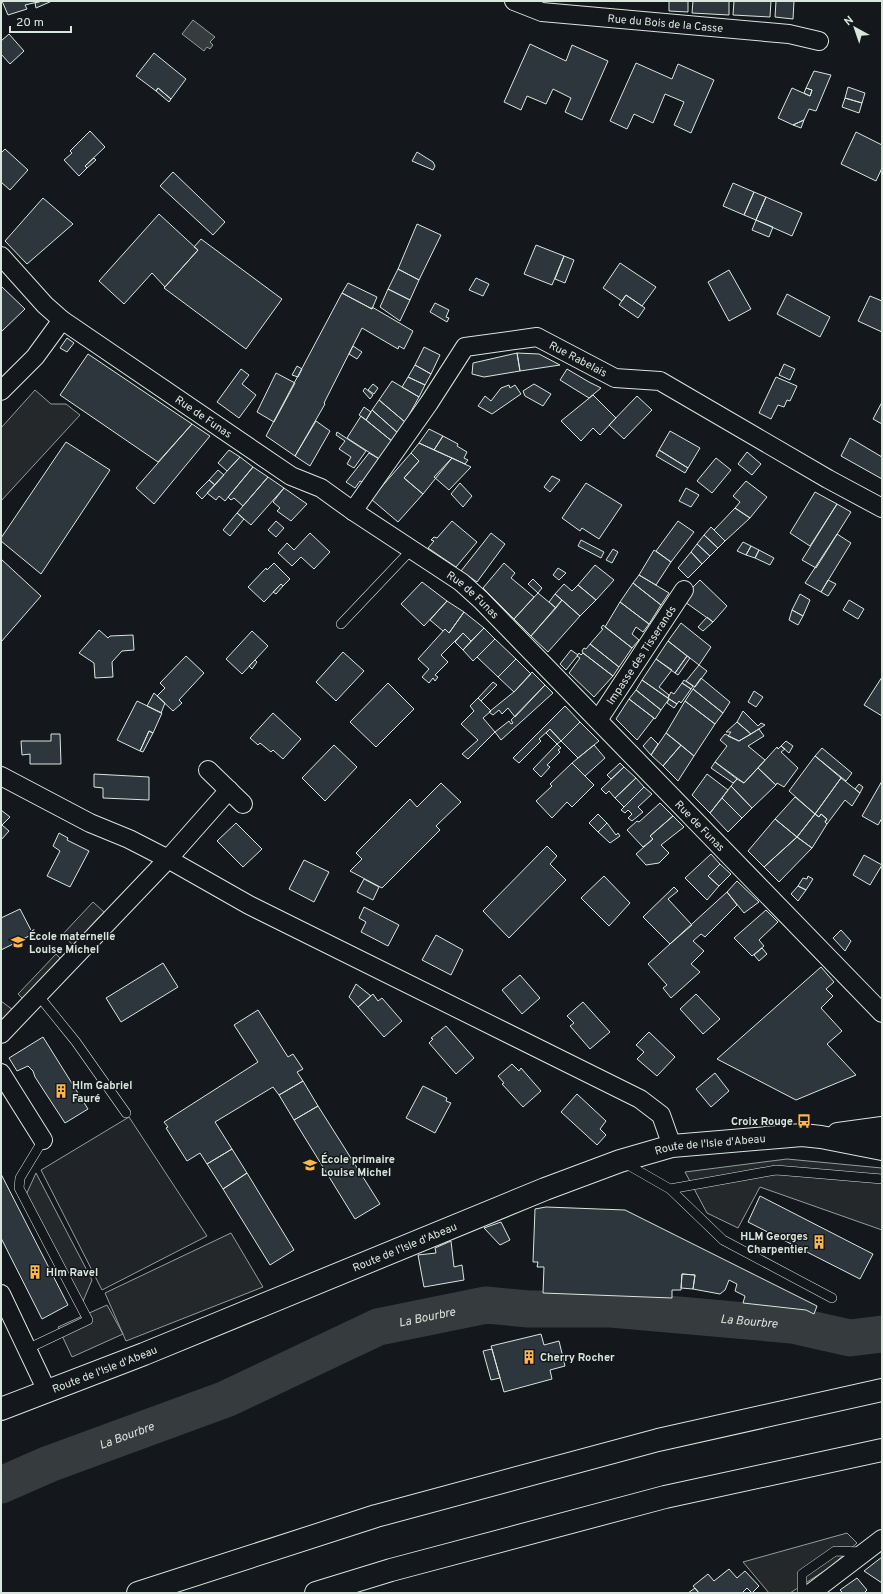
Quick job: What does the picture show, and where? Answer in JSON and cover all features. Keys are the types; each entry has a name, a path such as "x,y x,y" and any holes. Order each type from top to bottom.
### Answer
{"main road":[{"name":"Route de l'Isle d'Abeau","path":"821,1137 882,1128"},
{"name":"Route de l'Isle d'Abeau","path":"1,1409 144,1354 538,1192 620,1160 672,1146 802,1135 821,1137 882,1149"},
{"path":"138,1593 392,1512 658,1440 882,1390"},
{"path":"316,1593 398,1568 665,1497 882,1450"}],"street":[{"name":"Rue du Bois de la Casse","path":"514,1 542,12 789,34 819,41"},
{"name":"Rue de Funas","path":"1,256 45,305 62,320 291,476 321,488 352,511 461,582 481,600 598,720 622,747 882,1013"},
{"path":"1,391 35,357 62,320"},
{"name":"Rue Rabelais","path":"352,511 429,403 465,347 537,337 615,378 660,381 828,479 882,508"},
{"name":"Impasse des Tisserands","path":"598,720 684,590"},
{"path":"208,770 243,804"},
{"path":"1,776 90,823 129,839 168,859 249,905 640,1099 662,1115 672,1146"},
{"path":"1,1034 168,859 229,790"},
{"path":"1,1073 42,1140"},
{"path":"1,1294 47,1391"},
{"path":"811,1593 882,1539"}],"lane":[{"path":"341,624 412,549"},
{"path":"38,995 76,1042 126,1113"},
{"path":"27,1349 88,1320 19,1188 20,1178 42,1140"},
{"path":"620,1160 670,1189 723,1240 832,1298"},
{"path":"670,1189 776,1170 882,1179"},
{"path":"802,1593 802,1574 835,1551 866,1552"}],"shaded area":[{"path":"193,20 215,37 210,42 213,45 210,49 207,47 204,51 182,34"},
{"path":"35,390 51,404 66,404 80,415 1,501 1,428"},
{"path":"93,902 104,912 73,945 62,935"},
{"path":"56,954 60,958 23,999 18,994"},
{"path":"1,1001 13,1010 1,1025"},
{"path":"129,1117 207,1236 102,1290 41,1170"},
{"path":"787,1159 882,1168 882,1230 760,1187 738,1228 707,1213 685,1172"},
{"path":"36,1173 92,1280 81,1306 25,1197"},
{"path":"231,1233 263,1287 126,1341 105,1293"},
{"path":"107,1305 123,1334 72,1357 58,1327"},
{"path":"847,1533 857,1543 829,1568 790,1593 769,1593 743,1562"}],"building":[{"path":"2,1 42,1 25,5 27,9 8,15"},
{"path":"52,1 36,8 35,3"},
{"path":"669,1 688,1 688,12 669,11"},
{"path":"693,1 729,1 729,15 692,13"},
{"path":"734,1 771,1 770,17 733,15"},
{"path":"776,1 794,1 793,19 775,17"},
{"path":"9,34 24,51 10,64 1,54 1,41"},
{"path":"530,44 566,61 572,45 608,61 582,120 565,112 571,98 553,89 546,104 527,96 521,110 504,102"},
{"path":"154,53 186,79 171,99 158,88 156,91 136,76"},
{"path":"636,63 672,79 678,64 714,80 691,133 674,125 684,102 665,94 653,123 634,114 627,129 610,121"},
{"path":"814,71 831,75 816,111 809,109 804,120 793,125 778,118 792,88 810,96 812,90 806,88"},
{"path":"848,87 865,93 862,103 845,98"},
{"path":"158,88 171,99 169,102 156,91"},
{"path":"806,88 812,90 810,96 804,93"},
{"path":"845,98 862,103 859,113 842,107"},
{"path":"804,120 801,128 793,125"},
{"path":"90,131 105,147 85,166 87,168 79,176 64,160 72,153 70,151"},
{"path":"856,132 882,145 882,168 876,181 841,164"},
{"path":"5,149 28,170 10,190 1,182 1,153"},
{"path":"417,152 433,162 435,166 433,170 412,161"},
{"path":"94,158 96,160 87,168 85,166"},
{"path":"173,172 225,222 213,235 160,186"},
{"path":"733,183 754,192 744,215 723,206"},
{"path":"754,192 766,197 756,220 744,215"},
{"path":"766,197 802,213 792,236 756,220"},
{"path":"43,198 73,224 27,264 5,241"},
{"path":"159,214 198,250 165,287 152,273 124,304 99,281"},
{"path":"756,220 773,227 769,237 752,230"},
{"path":"417,224 441,235 419,280 398,269"},
{"path":"201,239 282,299 246,349 164,288 198,250 194,247"},
{"path":"536,245 564,256 552,285 524,274"},
{"path":"564,256 574,260 565,283 555,279"},
{"path":"620,263 656,287 642,306 626,295 622,301 603,288"},
{"path":"398,269 419,280 410,300 388,289"},
{"path":"729,270 751,309 729,321 708,282"},
{"path":"476,278 489,284 483,296 469,290"},
{"path":"348,283 377,297 372,309 342,293"},
{"path":"1,286 25,309 1,332"},
{"path":"388,289 410,300 400,321 380,307"},
{"path":"342,293 372,309 372,307 413,331 404,349 399,346 398,349 362,328 324,403 325,404 295,456 266,436"},
{"path":"787,294 830,317 820,337 777,314"},
{"path":"626,295 645,308 638,318 619,305"},
{"path":"870,296 882,301 882,332 858,321"},
{"path":"435,303 449,310 446,317 449,318 447,322 430,312"},
{"path":"67,338 74,343 67,352 60,348"},
{"path":"353,346 362,352 357,359 349,354"},
{"path":"424,347 440,355 431,374 415,365"},
{"path":"517,353 539,354 560,365 520,371"},
{"path":"517,353 520,371 484,377 472,374 473,363"},
{"path":"88,354 192,424 158,462 60,395"},
{"path":"784,364 795,369 790,380 779,375"},
{"path":"415,365 431,374 425,385 408,377"},
{"path":"297,366 302,369 298,377 292,375"},
{"path":"241,369 249,375 242,384 256,395 239,418 217,402"},
{"path":"567,369 601,388 589,398 560,380"},
{"path":"276,373 295,383 274,422 257,412"},
{"path":"408,377 425,385 419,397 402,387"},
{"path":"776,377 797,386 790,401 787,400 784,407 778,405 771,419 759,413"},
{"path":"392,381 419,397 405,422 379,400"},
{"path":"373,384 378,388 374,394 368,390"},
{"path":"534,384 551,394 543,406 525,396 523,391"},
{"path":"509,385 510,388 515,385 521,394 492,414 478,406 485,396 491,401 501,388"},
{"path":"365,388 373,395 370,399 363,391"},
{"path":"593,395 616,418 600,435 593,428 581,441 561,421"},
{"path":"637,396 652,410 624,439 609,425"},
{"path":"379,400 405,422 398,433 372,410"},
{"path":"882,402 882,424 873,419"},
{"path":"364,407 371,412 366,420 359,415"},
{"path":"372,410 398,433 393,442 366,420"},
{"path":"361,416 393,442 381,460 347,438"},
{"path":"316,421 330,431 310,466 295,456"},
{"path":"192,424 210,436 154,504 136,488"},
{"path":"429,429 443,436 434,450 419,443"},
{"path":"670,431 700,448 688,468 659,450"},
{"path":"337,432 366,451 354,468 347,464 351,457 339,449 345,441 336,435"},
{"path":"443,436 458,444 457,446 467,452 464,458 468,460 465,464 434,450"},
{"path":"850,438 882,457 882,479 841,456"},
{"path":"66,442 110,470 41,574 1,541 1,538"},
{"path":"419,443 452,458 423,494 404,478 419,461 411,453"},
{"path":"229,450 240,457 227,471 218,463"},
{"path":"659,450 688,468 685,473 656,456"},
{"path":"747,452 761,464 752,475 738,464"},
{"path":"369,453 381,460 364,483 360,481 355,488 346,482"},
{"path":"411,453 419,461 404,478 423,494 398,522 371,499"},
{"path":"240,457 253,467 225,501 219,496 216,500 207,493"},
{"path":"452,458 471,467 449,490 434,477"},
{"path":"716,458 731,470 712,493 697,481"},
{"path":"253,467 268,477 243,506 234,498 231,500 228,497"},
{"path":"218,470 224,475 215,485 209,480"},
{"path":"552,476 560,480 550,492 544,487"},
{"path":"268,477 284,488 251,525 237,513"},
{"path":"209,480 215,485 202,499 196,493"},
{"path":"746,481 767,497 750,518 735,508 740,502 733,496"},
{"path":"460,483 472,496 463,507 451,494"},
{"path":"586,483 622,505 599,539 582,528 580,531 562,518"},
{"path":"284,488 307,504 291,521 277,511 280,508 273,502"},
{"path":"686,488 699,495 691,507 679,501"},
{"path":"815,492 837,504 810,546 790,533"},
{"path":"837,504 851,512 816,568 802,560"},
{"path":"735,508 750,518 725,541 714,530"},
{"path":"237,513 244,519 230,536 223,530"},
{"path":"276,521 284,528 276,537 268,530"},
{"path":"452,521 477,542 456,567 428,548 434,541 431,540 434,537 437,538"},
{"path":"678,521 694,532 671,562 656,551"},
{"path":"711,527 725,541 718,548 704,535"},
{"path":"310,533 330,552 314,569 301,557 292,566 278,553 287,543 294,550"},
{"path":"491,533 505,544 477,582 461,571"},
{"path":"837,534 851,543 821,592 805,583"},
{"path":"704,535 718,548 710,556 697,544"},
{"path":"581,540 604,552 601,558 578,546"},
{"path":"743,542 751,546 746,555 737,551"},
{"path":"697,544 710,556 702,564 691,552"},
{"path":"751,546 759,550 755,558 746,555"},
{"path":"613,549 618,552 612,563 606,560"},
{"path":"654,550 671,562 656,585 639,575"},
{"path":"759,550 774,558 770,565 755,558"},
{"path":"691,552 702,564 688,578 678,568"},
{"path":"1,559 41,596 1,642"},
{"path":"274,563 290,579 283,586 281,584 264,602 248,587 266,568 267,570"},
{"path":"504,563 515,573 511,578 534,597 514,619 483,588"},
{"path":"595,565 614,580 596,600 578,585"},
{"path":"558,568 566,573 559,580 553,575"},
{"path":"639,575 669,593 661,605 633,583"},
{"path":"533,579 542,588 538,593 528,584"},
{"path":"700,580 727,606 713,622 685,602 693,593 690,590"},
{"path":"828,580 836,584 828,596 821,592"},
{"path":"422,582 447,601 424,626 401,604"},
{"path":"633,583 661,605 649,624 620,602"},
{"path":"281,584 283,586 276,594 273,592"},
{"path":"564,584 572,591 578,585 596,600 580,616 555,594"},
{"path":"538,593 556,608 531,636 514,619"},
{"path":"555,594 562,600 556,608 549,602"},
{"path":"800,594 810,600 803,616 792,610"},
{"path":"562,600 580,616 548,652 531,636"},
{"path":"849,600 864,609 858,619 843,610"},
{"path":"447,601 464,612 449,633 445,629 443,631 430,620"},
{"path":"620,602 649,624 643,632 636,627 632,634 639,640 632,648 605,627"},
{"path":"792,610 803,616 798,625 789,620"},
{"path":"464,612 484,628 471,641 463,633 441,655 448,662 435,675 438,677 435,681 433,678 429,683 422,677 429,669 418,659 445,629 449,633"},
{"path":"707,617 713,622 703,631 698,627"},
{"path":"681,623 711,647 699,665 668,641"},
{"path":"603,625 632,648 619,667 590,644 603,629 601,628"},
{"path":"484,628 495,639 473,661 463,650"},
{"path":"99,630 108,638 110,636 133,635 134,650 122,651 112,662 113,677 95,678 94,663 79,653"},
{"path":"252,631 268,646 242,674 226,659"},
{"path":"463,633 471,641 463,650 455,642"},
{"path":"495,639 516,659 498,677 477,657"},
{"path":"668,641 687,656 675,673 656,659"},
{"path":"590,644 619,667 613,676 583,653 582,651 584,648 586,649"},
{"path":"571,650 578,655 566,670 560,664"},
{"path":"343,652 364,671 336,701 316,682"},
{"path":"579,653 581,655 583,653 613,676 594,697 569,673 580,658 577,656"},
{"path":"186,656 204,673 179,700 182,703 173,711 157,696 165,688 160,683"},
{"path":"687,656 690,658 678,675 675,673"},
{"path":"516,659 531,674 514,692 498,677"},
{"path":"656,659 672,670 659,687 669,695 668,698 642,680"},
{"path":"255,660 257,662 252,669 249,666"},
{"path":"699,665 707,671 695,687 686,681"},
{"path":"532,672 545,685 515,717 508,708 502,714 499,710 493,715 489,712 515,691"},
{"path":"882,677 882,716 864,705"},
{"path":"701,678 730,702 723,713 693,689"},
{"path":"642,680 669,699 661,710 636,690"},
{"path":"684,680 693,686 691,689 682,683"},
{"path":"493,682 497,685 481,701 478,698"},
{"path":"388,683 414,709 376,747 350,722"},
{"path":"682,683 691,689 681,703 679,701 677,704 668,698 671,692 674,694"},
{"path":"545,685 553,693 501,740 495,732 509,721 511,724 513,723 511,720"},
{"path":"693,689 723,713 715,724 685,701"},
{"path":"636,690 661,710 655,719 629,699"},
{"path":"754,691 763,697 756,707 748,702"},
{"path":"154,693 165,703 161,713 147,706"},
{"path":"478,698 491,711 483,718 495,732 468,759 462,754 478,740 461,724 474,711 470,706"},
{"path":"629,699 654,718 637,740 616,719"},
{"path":"669,699 677,704 674,708 667,703"},
{"path":"137,701 162,713 153,733 149,731 140,751 117,740"},
{"path":"685,701 715,724 694,756 666,733"},
{"path":"565,706 580,722 561,741 550,729 539,739 541,741 519,763 513,758"},
{"path":"743,711 758,726 761,723 765,725 751,734 737,722"},
{"path":"273,713 301,739 283,759 273,750 271,752 260,743 258,745 250,738"},
{"path":"580,722 599,741 578,758 561,741"},
{"path":"737,722 751,734 739,741 728,736 731,732 726,732"},
{"path":"550,729 561,741 557,744 546,733"},
{"path":"759,729 764,736 748,746 765,760 744,783 715,762 727,746 720,740 725,734 739,741"},
{"path":"149,731 153,733 143,752 140,751"},
{"path":"666,733 681,745 663,766 651,755"},
{"path":"51,734 60,734 61,764 30,764 30,754 22,755 21,741 51,741"},
{"path":"651,737 658,744 651,755 643,746"},
{"path":"786,741 793,746 789,753 781,746"},
{"path":"557,744 561,748 558,750 560,752 547,765 550,767 541,777 533,769"},
{"path":"334,745 357,767 325,801 302,778"},
{"path":"594,745 605,758 585,776 572,763"},
{"path":"681,745 694,756 678,781 663,766"},
{"path":"781,746 785,749 781,752 798,768 784,787 777,783 776,785 758,768 777,747 778,749"},
{"path":"822,748 852,773 846,781 815,756"},
{"path":"815,756 841,778 815,814 789,791"},
{"path":"715,762 737,779 733,783 711,768"},
{"path":"572,763 594,785 572,807 567,802 552,818 536,801 552,786 550,784"},
{"path":"620,763 624,767 611,779 607,775"},
{"path":"624,767 636,778 615,798 609,791 606,794 601,789"},
{"path":"758,768 776,785 752,808 731,786 737,779 744,783"},
{"path":"94,774 149,777 149,800 103,798 103,788 94,787"},
{"path":"707,774 728,790 710,813 692,795"},
{"path":"636,778 644,787 624,807 615,798"},
{"path":"841,778 860,793 852,806 845,800 827,824 825,822 827,819 821,814 819,817 815,814"},
{"path":"882,781 882,818 878,825 862,816"},
{"path":"441,783 461,802 436,826 440,830 382,888 350,871 362,859 356,853 410,799 417,807"},
{"path":"859,784 863,787 860,793 855,789"},
{"path":"731,786 752,808 742,818 722,798"},
{"path":"644,787 652,794 638,807 643,812 632,821 628,818 632,814 628,810 625,813 621,810"},
{"path":"795,797 815,814 797,837 775,819"},
{"path":"722,798 742,818 728,832 710,813"},
{"path":"660,803 673,816 650,836 653,839 643,847 627,830 637,821 639,822"},
{"path":"1,810 10,817 2,825 9,831 1,840"},
{"path":"598,814 607,823 598,832 589,823"},
{"path":"815,814 819,817 821,814 827,819 825,822 827,824 812,848 797,837"},
{"path":"673,816 684,827 661,845 669,853 659,863 646,865 636,854 653,839 650,836"},
{"path":"775,819 797,837 764,867 748,851"},
{"path":"236,823 262,849 243,867 217,841"},
{"path":"607,823 616,835 618,833 620,836 610,843 598,832"},
{"path":"59,833 68,838 67,840 89,851 70,887 47,876 60,851 53,846"},
{"path":"797,837 812,848 779,882 764,867"},
{"path":"547,846 557,856 550,864 566,880 509,938 483,911"},
{"path":"711,854 720,864 708,876 719,886 707,900 685,878"},
{"path":"864,855 882,865 870,885 853,875"},
{"path":"304,860 329,872 314,902 289,889"},
{"path":"720,864 731,874 719,886 708,876"},
{"path":"604,876 630,903 609,926 581,898"},
{"path":"808,876 813,879 806,890 798,886 803,878 807,879"},
{"path":"364,879 379,887 373,900 357,892"},
{"path":"737,881 759,902 744,913 727,892"},
{"path":"798,886 806,890 798,901 791,894"},
{"path":"674,887 678,891 668,899 692,925 670,944 643,917"},
{"path":"727,892 737,905 705,937 701,934 693,941 704,951 691,964 700,972 671,998 663,988 667,985 648,964"},
{"path":"364,907 399,925 388,946 361,932 366,922 359,918"},
{"path":"20,909 33,934 1,950 1,918"},
{"path":"766,910 778,922 759,940 764,946 752,956 734,938"},
{"path":"841,930 851,941 845,951 833,938"},
{"path":"436,935 463,950 451,975 422,960"},
{"path":"762,948 767,954 759,961 754,955"},
{"path":"163,963 178,987 121,1022 106,998"},
{"path":"821,967 834,982 826,989 833,996 821,1008 842,1031 827,1044 856,1075 796,1100 717,1059"},
{"path":"520,975 540,998 522,1014 502,990"},
{"path":"356,984 371,996 358,1007 349,997"},
{"path":"373,994 378,1001 382,998 402,1021 384,1037 358,1007"},
{"path":"696,994 720,1019 703,1034 680,1009"},
{"path":"583,1002 610,1032 590,1049 570,1026 574,1023 567,1016"},
{"path":"258,1010 288,1057 293,1054 303,1069 297,1072 303,1081 279,1095 273,1087 215,1122 232,1149 207,1164 200,1153 187,1161 166,1128 168,1127 164,1122 258,1062 234,1025"},
{"path":"446,1026 474,1058 456,1074 429,1043 433,1039 431,1038"},
{"path":"649,1032 675,1057 657,1076 637,1059 644,1052 636,1045"},
{"name":"Hlm Gabriel Fauré","path":"43,1037 88,1109 65,1123 35,1077 33,1071 28,1066 17,1071 9,1058"},
{"path":"512,1064 519,1071 521,1068 541,1091 523,1107 502,1084 504,1083 498,1076"},
{"path":"715,1073 729,1091 711,1107 696,1089"},
{"path":"303,1081 318,1106 294,1120 279,1095"},
{"path":"423,1086 447,1098 446,1101 451,1103 435,1133 406,1118"},
{"path":"577,1094 606,1121 600,1129 606,1135 597,1145 561,1112"},
{"path":"318,1106 380,1204 355,1219 294,1120"},
{"path":"232,1149 247,1173 223,1189 207,1164"},
{"path":"247,1173 294,1250 270,1265 223,1189"},
{"name":"Hlm Ravel","path":"1,1174 68,1305 42,1319 1,1238"},
{"name":"HLM Georges Charpentier","path":"760,1196 873,1254 860,1279 748,1222"},
{"path":"546,1207 625,1210 817,1306 814,1314 806,1310 743,1303 745,1296 735,1291 737,1284 729,1280 725,1290 720,1294 693,1289 695,1275 682,1274 681,1290 672,1290 672,1298 543,1293 544,1267 537,1267 538,1262 533,1262 535,1209"},
{"path":"501,1222 510,1240 500,1245 484,1228"},
{"path":"451,1241 454,1267 462,1265 464,1280 424,1287 418,1255 436,1253 435,1248"},
{"path":"682,1274 695,1275 693,1289 681,1288"},
{"name":"Cherry Rocher","path":"541,1334 544,1345 559,1341 565,1366 550,1370 552,1379 504,1392 491,1346"},
{"path":"492,1349 500,1378 491,1380 483,1351"},
{"path":"882,1557 882,1583 864,1571"},
{"path":"729,1569 737,1578 745,1571 759,1586 752,1593 747,1588 742,1593 699,1593 693,1586 708,1574 714,1581"},
{"path":"857,1578 867,1590 864,1593 843,1593 840,1590"},
{"path":"695,1588 699,1593 688,1593"}],"waterway":[{"name":"La Bourbre","path":"1,1485 49,1464 226,1399 378,1327 486,1305 529,1309 611,1309 792,1325 850,1338 882,1334"}],"place":[{"name":"École maternelle Louise Michel","path":"18,942"},
{"name":"Hlm Gabriel Fauré","path":"61,1091"},
{"name":"Croix Rouge","path":"804,1121"},
{"name":"École primaire Louise Michel","path":"310,1165"},
{"name":"HLM Georges Charpentier","path":"819,1242"},
{"name":"Hlm Ravel","path":"35,1272"},
{"name":"Cherry Rocher","path":"529,1357"}]}
